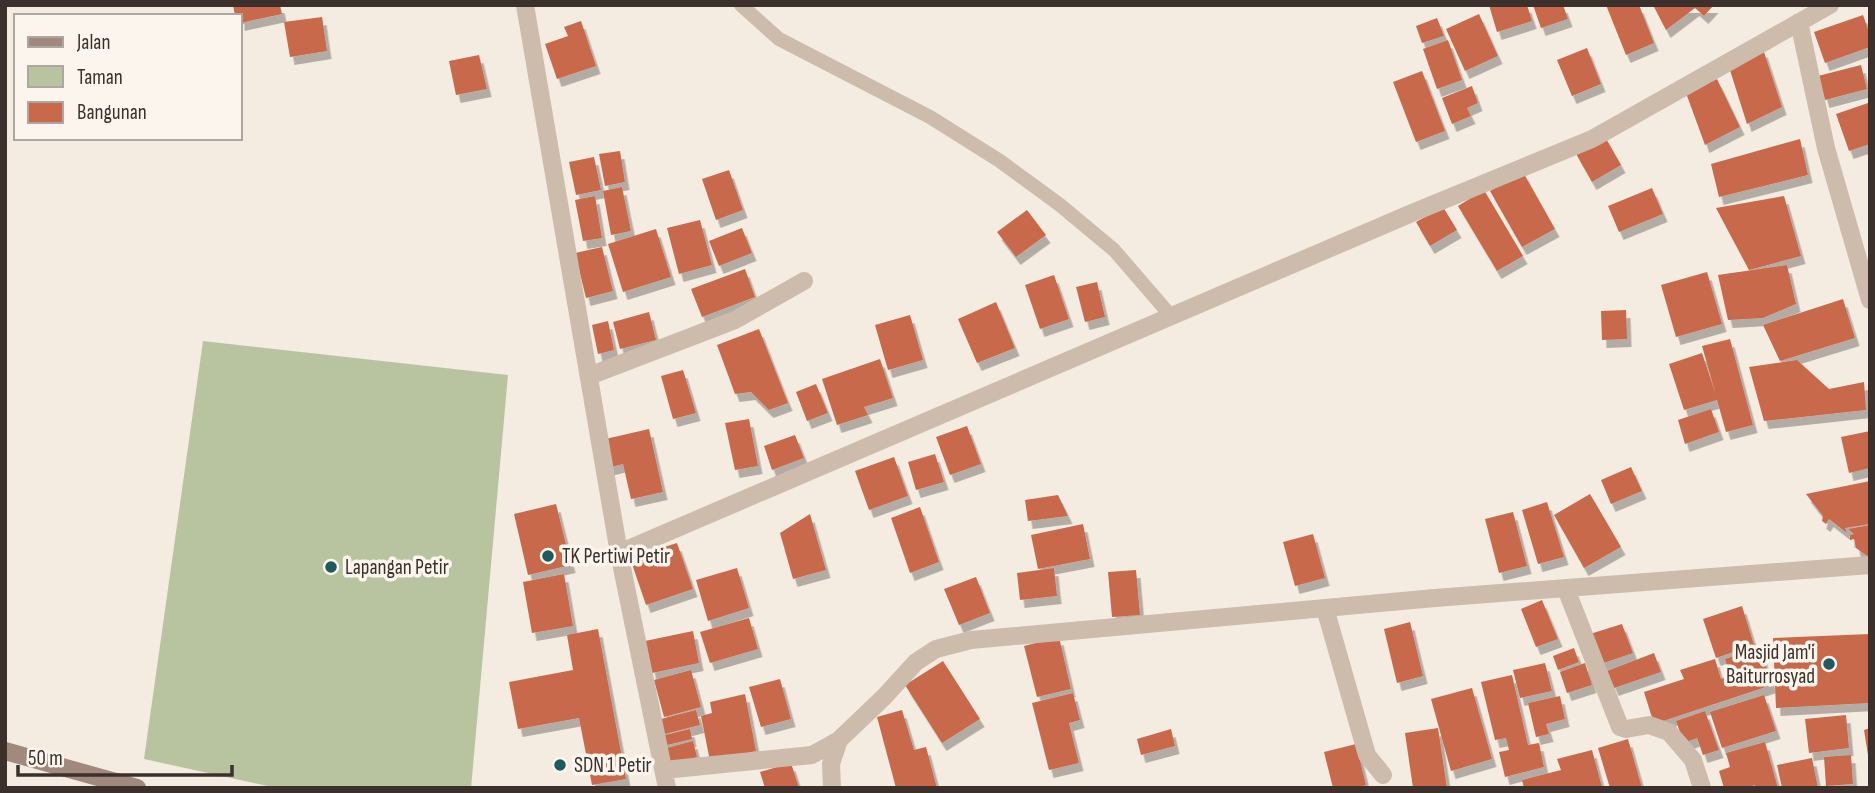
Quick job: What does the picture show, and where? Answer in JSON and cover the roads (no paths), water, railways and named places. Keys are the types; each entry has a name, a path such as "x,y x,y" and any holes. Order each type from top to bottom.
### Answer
{"main road":[{"path":"5,751 137,788"}],"street":[{"path":"525,5 620,553 666,779 812,755 839,740 916,662 936,649 952,644 1325,608 1870,565"},
{"path":"620,553 1171,316 1592,139 1830,5"},
{"path":"1799,22 1829,161 1870,300"},
{"path":"589,376 735,320 804,281"},
{"path":"1566,589 1620,727 1626,729 1649,725 1669,732 1693,760 1702,788"},
{"path":"1325,608 1367,755 1383,775"},
{"path":"832,788 831,764 839,740"}],"lane":[{"path":"741,5 779,39 930,117 1000,161 1060,205 1114,250 1171,316"}],"place":[{"name":"TK Pertiwi Petir","path":"548,556"},
{"name":"Lapangan Petir","path":"331,567"},
{"name":"Masjid Jam'i Baiturrosyad","path":"1829,664"},
{"name":"SDN 1 Petir","path":"560,765"}]}
